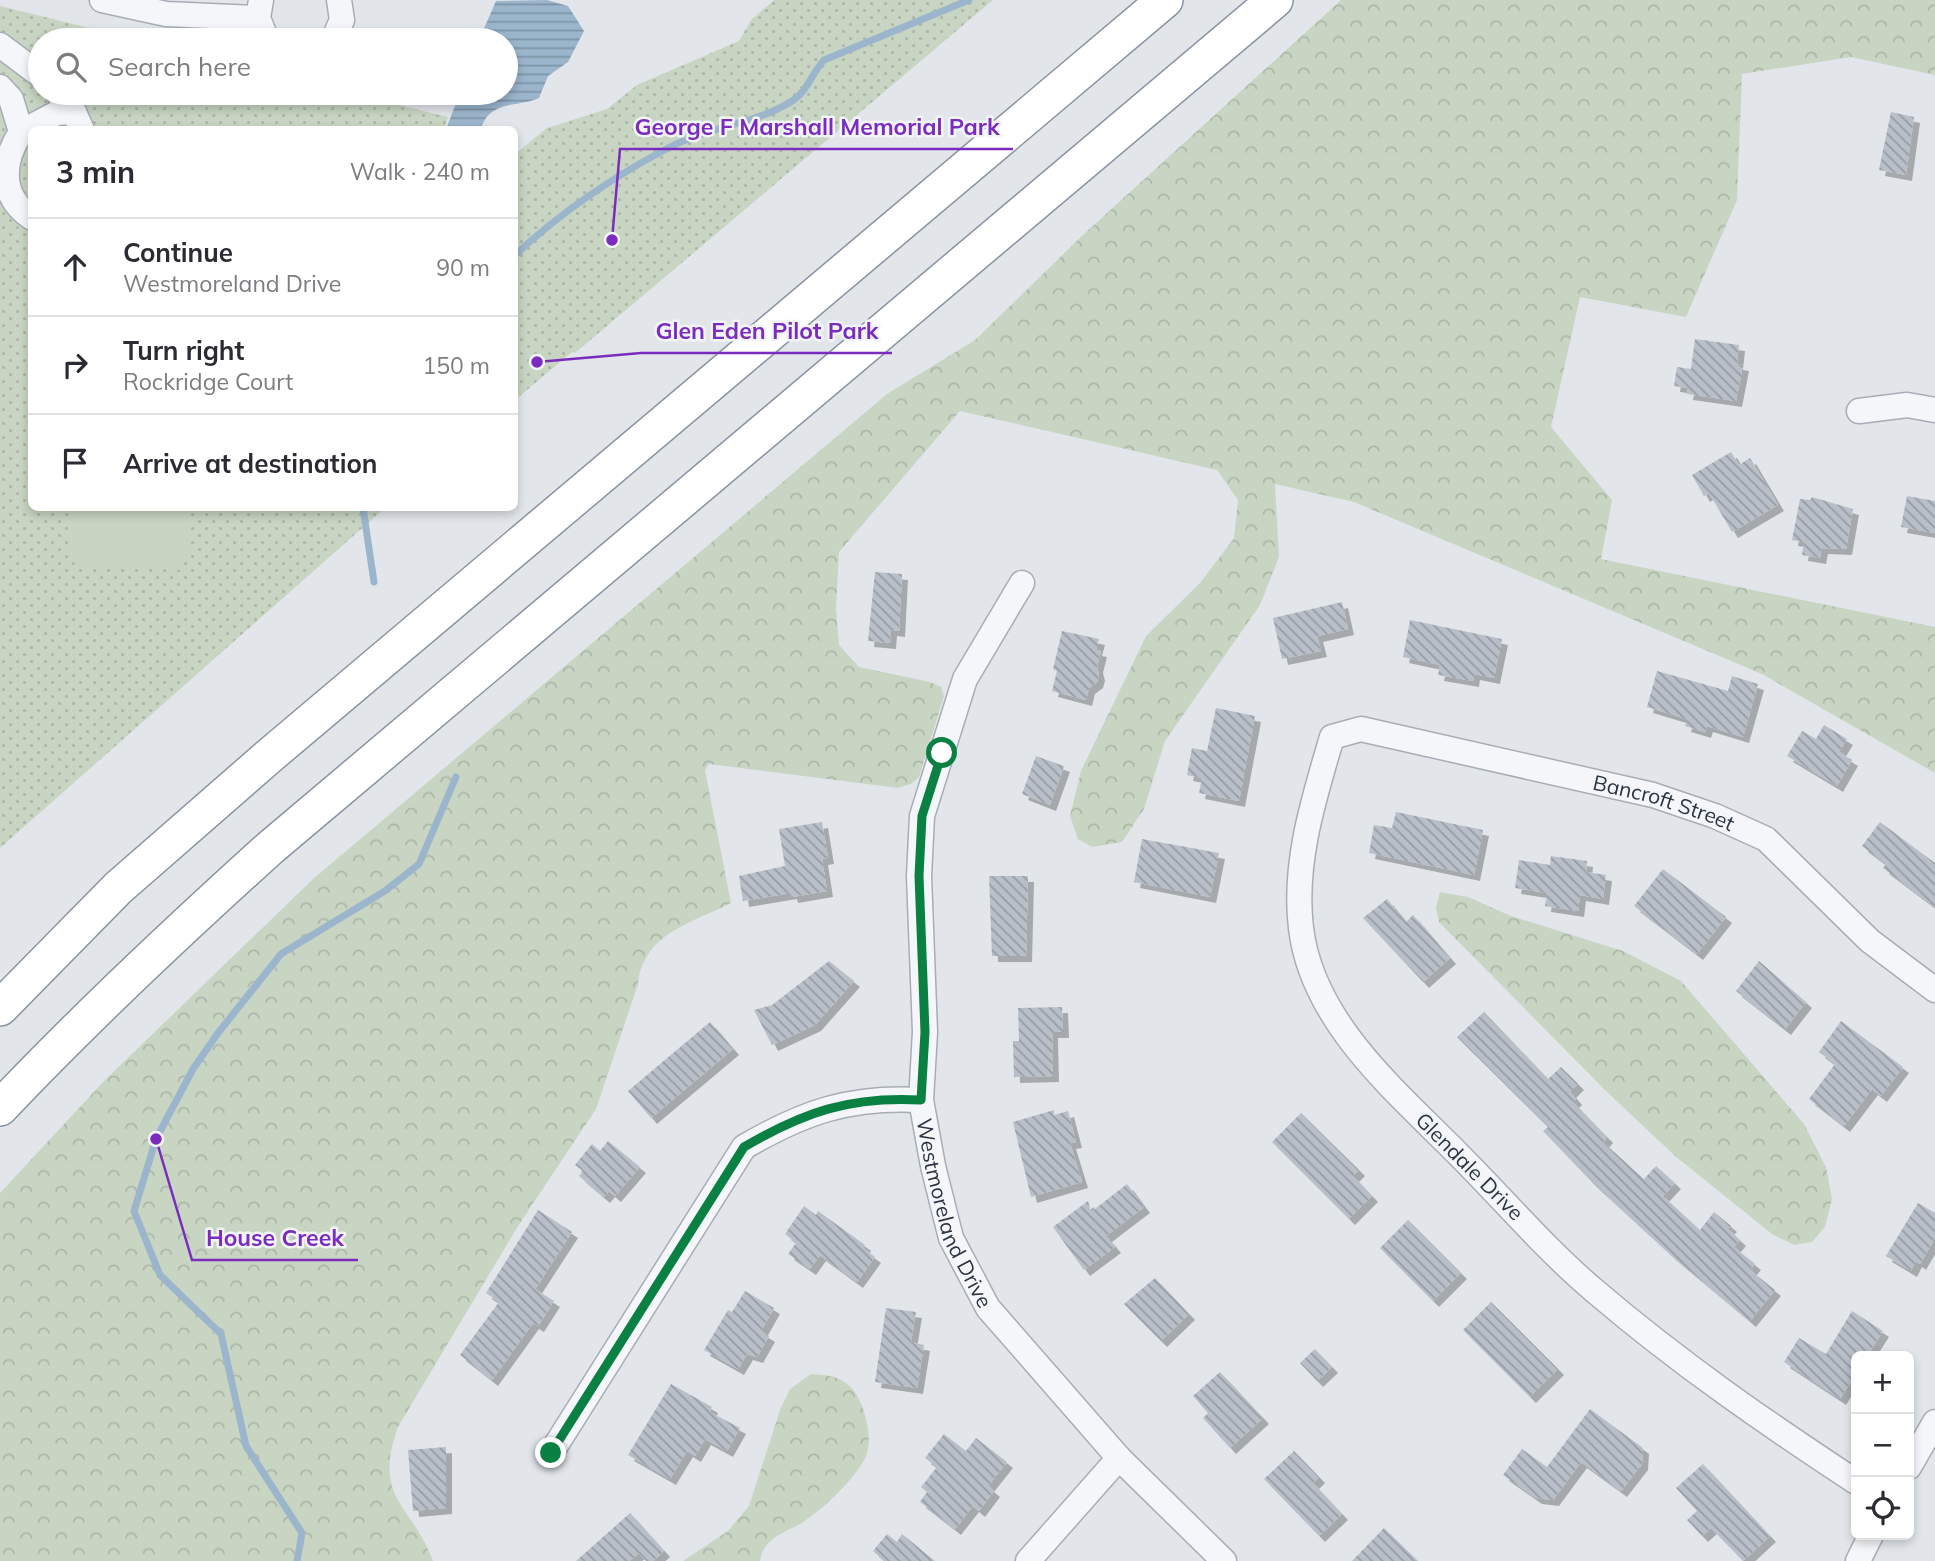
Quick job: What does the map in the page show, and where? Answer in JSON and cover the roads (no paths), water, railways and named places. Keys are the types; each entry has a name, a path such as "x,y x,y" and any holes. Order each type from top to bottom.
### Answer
{"highway":[{"path":"0,1007 118,888 268,757 1165,0"},
{"path":"0,1108 142,964 270,848 1275,0"}],"street":[{"path":"102,0 166,14 262,20"},
{"path":"338,28 342,20 343,1"},
{"path":"0,45 28,66"},
{"path":"0,87 11,99 21,132"},
{"path":"67,105 78,121"},
{"path":"32,126 57,113 78,121"},
{"path":"28,128 21,132 7,154 2,179 11,200 28,215"},
{"path":"1859,411 1907,405 1935,410"},
{"name":"Westmoreland Drive","path":"1022,583 965,679 922,816 919,876 925,1032 921,1100 933,1166 951,1238 988,1308 1119,1458 1224,1561"},
{"name":"Bancroft Street","path":"1340,735 1361,729 1653,795 1715,816 1766,839 1870,941 1935,990"},
{"name":"Glendale Drive","path":"1340,735 1332,737 1307,821 1301,880 1301,929 1315,978 1343,1032 1396,1091 1594,1291 1743,1408 1851,1479"},
{"path":"551,1453 744,1147 783,1124 836,1104 881,1098 921,1100"},
{"path":"1914,1458 1935,1422"},
{"path":"1028,1561 1119,1458"},
{"path":"1857,1561 1868,1540"}],"water":[{"path":"547,0 568,6 584,31 568,62 548,76 539,98 518,104 518,28 484,28 496,1"},
{"path":"455,105 510,105 491,113 482,126 447,126"}],"waterway":[{"path":"518,252 569,210 651,157 686,140 764,115 792,101 802,93 824,60 969,0"},
{"path":"363,511 374,582"},
{"path":"297,1561 302,1533 246,1446 221,1334 160,1275 134,1211 156,1139 193,1069 218,1033 281,954 385,891 419,864 456,777"}],"place":[{"name":"George F Marshall Memorial Park","path":"612,240"},
{"name":"Glen Eden Pilot Park","path":"537,362"},
{"name":"House Creek","path":"156,1139"}]}
